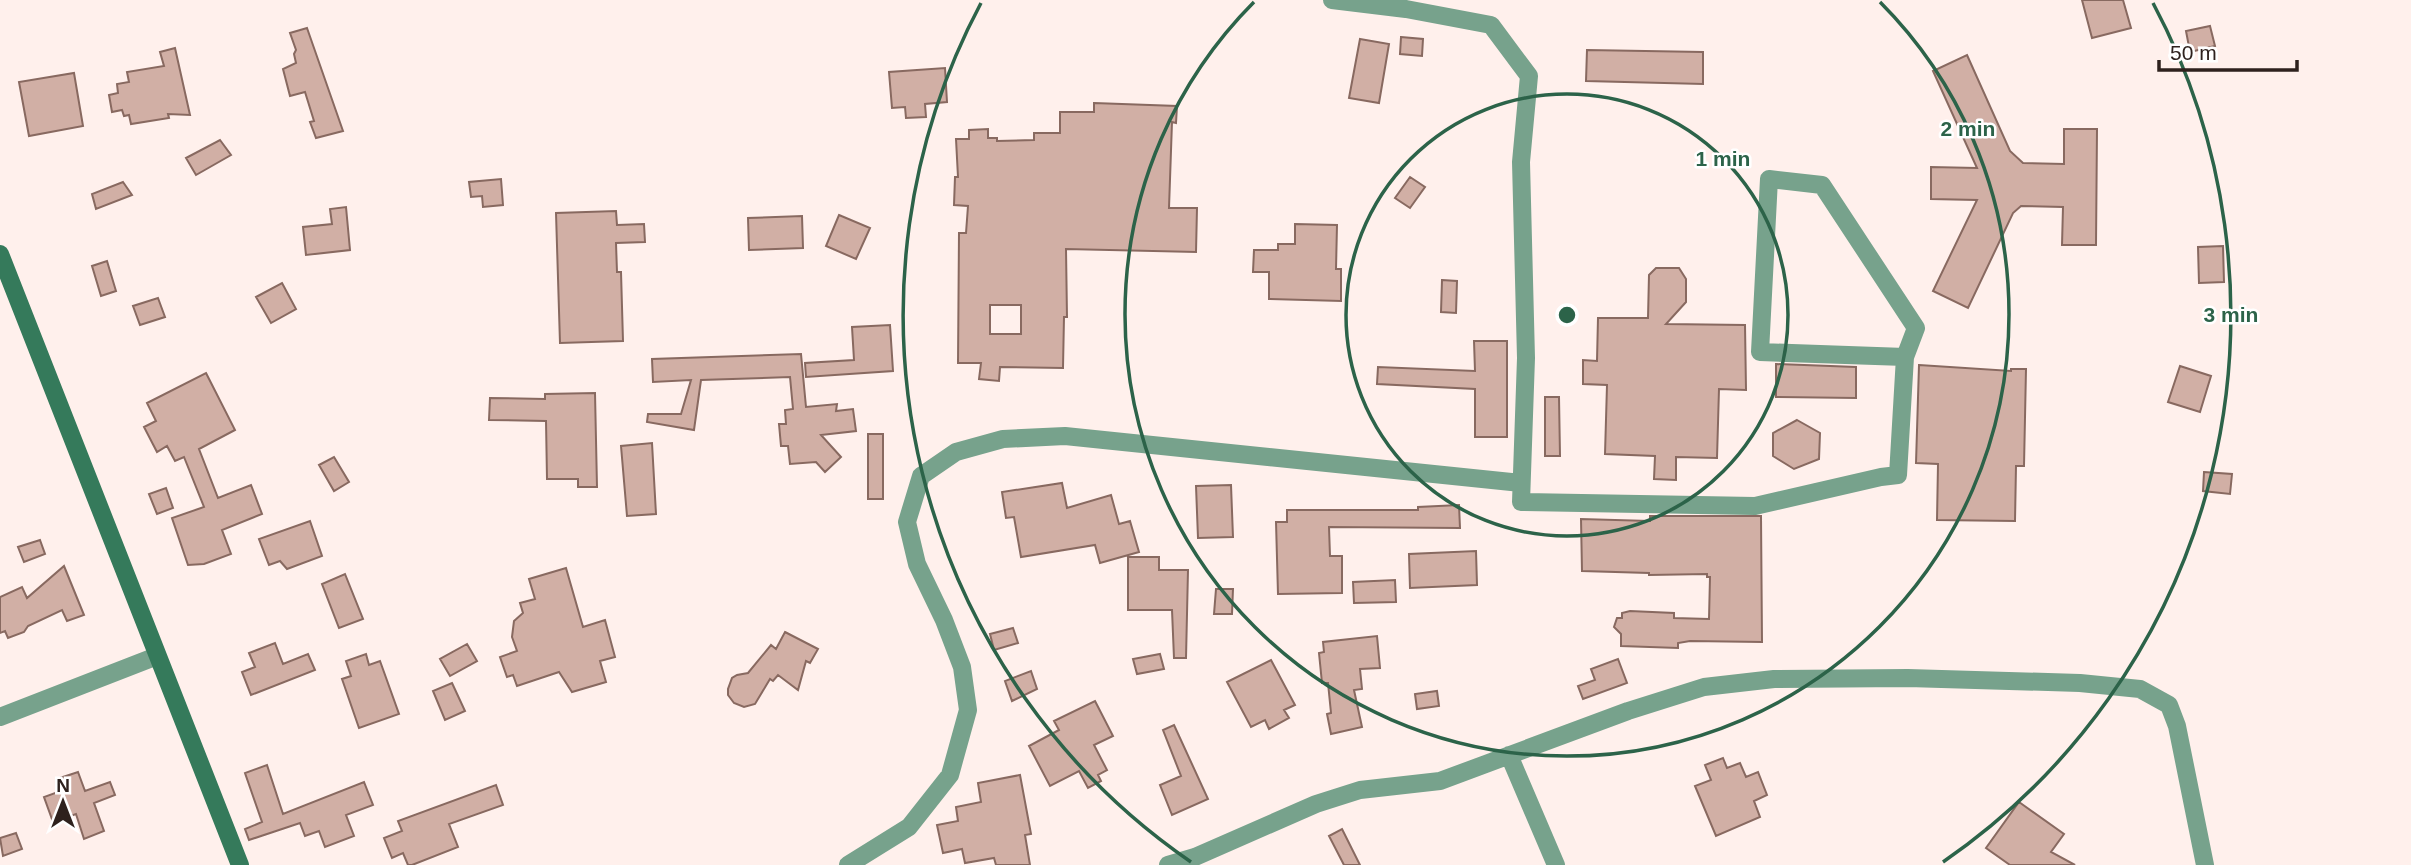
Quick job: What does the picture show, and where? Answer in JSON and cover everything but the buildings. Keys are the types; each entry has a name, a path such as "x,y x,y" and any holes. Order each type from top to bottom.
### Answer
{"main road":[{"path":"0,254 240,865"}],"street":[{"path":"1332,0 1406,9 1491,25 1529,76 1521,162 1526,358 1521,502 1755,506 1898,475 1905,357 1916,328 1822,185 1769,180 1760,352 1905,357"},
{"path":"848,865 909,827 950,775 968,710 962,667 918,564 906,522 921,475 956,452 1003,439 1065,436 1521,483"},
{"path":"0,717 157,656"},
{"path":"1168,865 1195,857 1316,804 1360,790 1440,781 1628,711 1704,687 1774,679 1922,678 2080,683 2140,689 2169,705 2178,726 2205,865"},
{"path":"1509,755 1556,865"}]}
